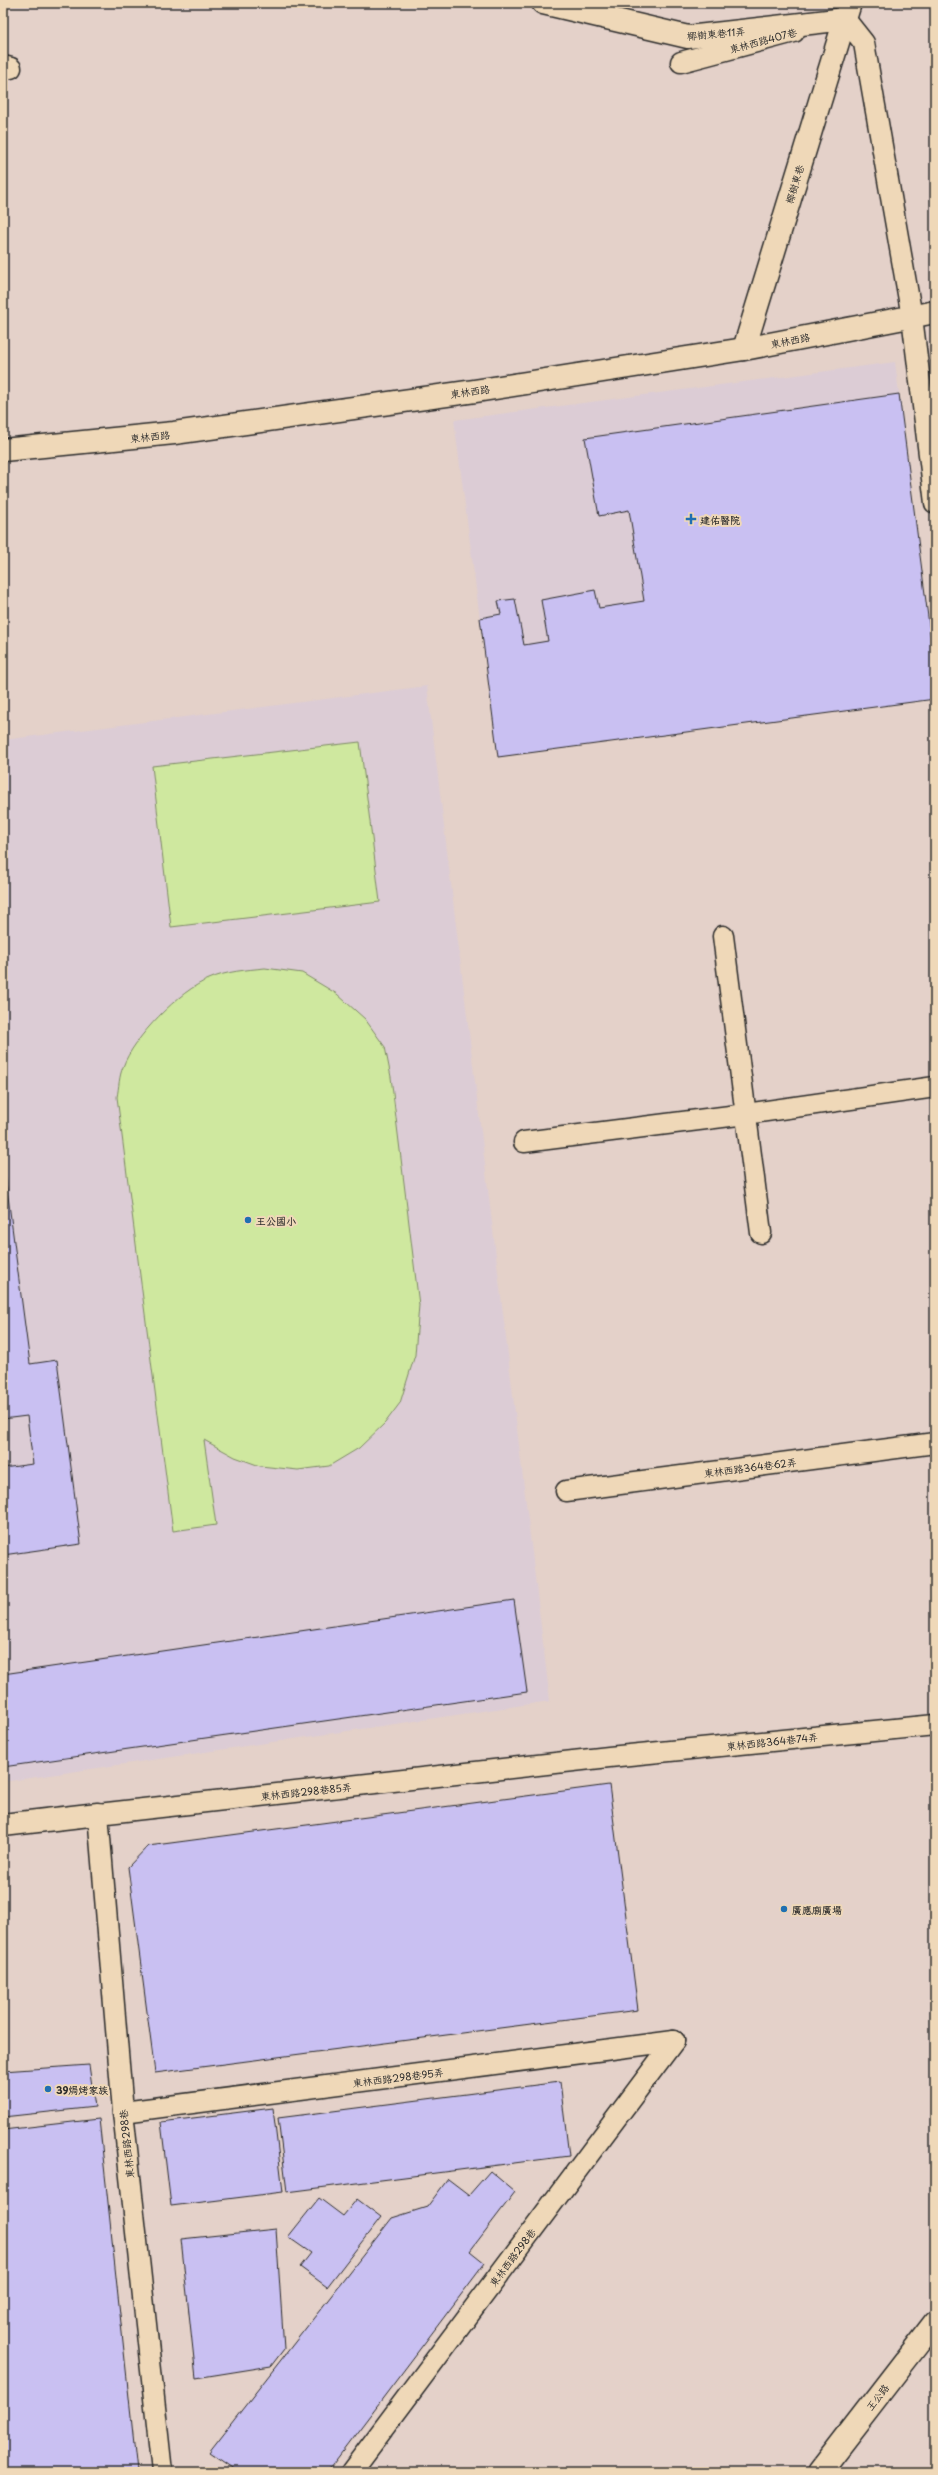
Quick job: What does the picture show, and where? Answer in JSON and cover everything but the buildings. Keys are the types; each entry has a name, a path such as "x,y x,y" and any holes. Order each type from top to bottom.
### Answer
{"street":[{"name":"椰樹東巷11弄","path":"543,3 688,38 847,11"},
{"name":"椰樹東巷","path":"744,349 847,11"},
{"name":"東林西路","path":"3,450 174,434 475,391 744,349 935,312"},
{"name":"東林西路298巷85弄","path":"3,1825 98,1814"},
{"name":"王公路","path":"818,2472 935,2322"}],"lane":[{"name":"東林西路407巷","path":"681,62 847,11"},
{"path":"847,11 864,43 912,317 935,503"},
{"path":"723,936 761,1233"},
{"path":"524,1142 746,1114 935,1087"},
{"name":"東林西路364巷62弄","path":"566,1491 935,1443"},
{"name":"東林西路364巷74弄","path":"609,1757 935,1725"},
{"name":"東林西路298巷85弄","path":"98,1814 609,1757"},
{"name":"東林西路298巷","path":"98,1814 123,2112 166,2469"},
{"name":"東林西路298巷","path":"351,2472 674,2041"},
{"name":"東林西路298巷95弄","path":"123,2112 674,2041"}],"shaded area":[{"name":"建佑醫院","path":"895,362 935,671 935,699 498,757 454,420"},
{"name":"王公國小","path":"427,686 550,1701 3,1782 3,740"}],"green space":[{"path":"360,742 380,902 171,927 152,766"},
{"path":"265,968 302,973 337,994 365,1019 385,1047 391,1077 419,1305 415,1355 400,1403 385,1423 359,1448 329,1466 298,1470 260,1466 235,1457 204,1440 216,1525 173,1531 117,1097 120,1078 128,1055 147,1029 185,993 197,985 216,976 237,971"}],"place":[{"name":"建佑醫院","path":"691,519"},
{"name":"王公國小","path":"248,1220"},
{"name":"廣應廟廣場","path":"784,1909"},
{"name":"39焗烤家族","path":"48,2089"}]}
